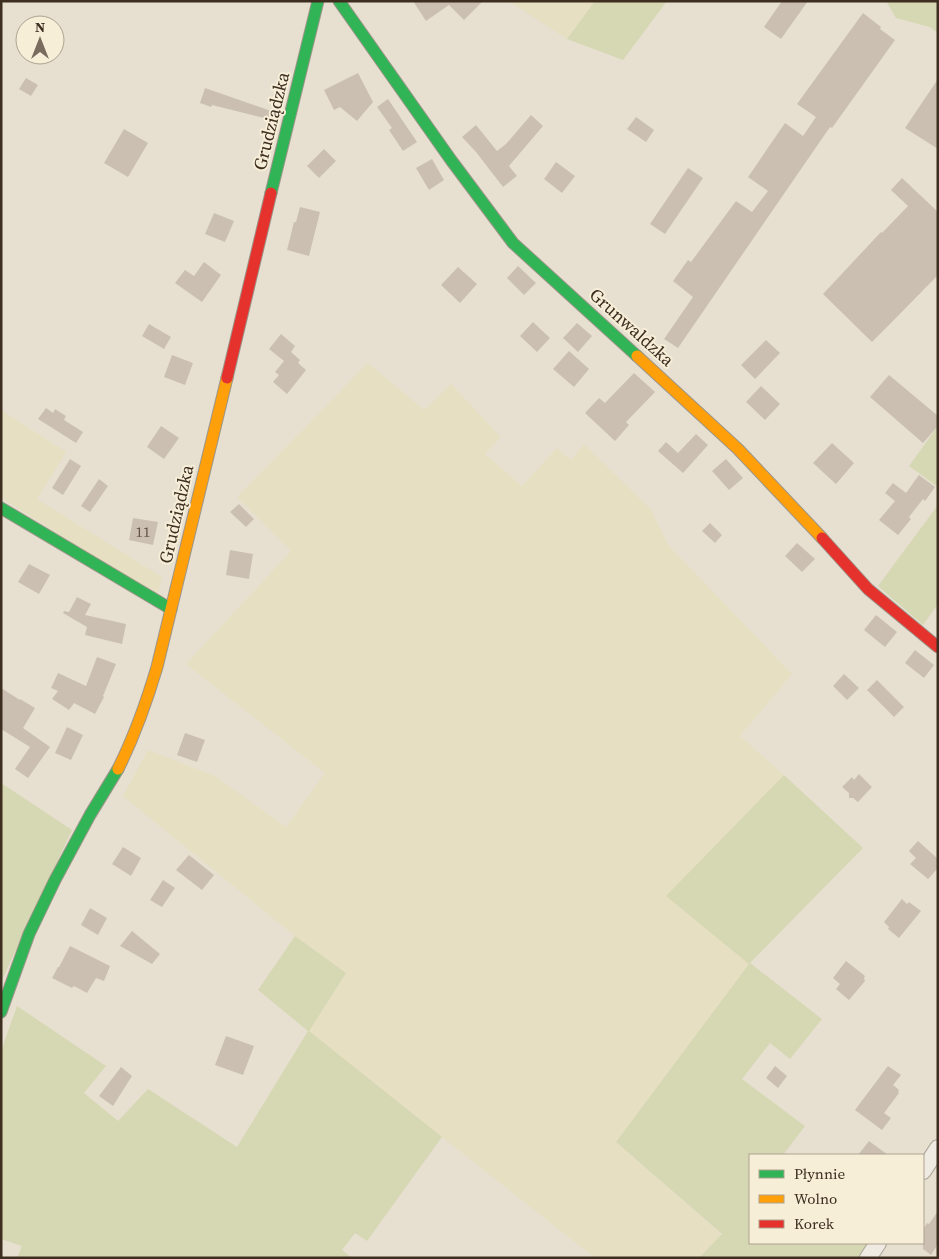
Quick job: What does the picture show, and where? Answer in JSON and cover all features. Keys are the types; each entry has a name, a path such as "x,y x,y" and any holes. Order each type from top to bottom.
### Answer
{"street":[{"name":"Grudziądzka","path":"1,1012 30,934 55,880 90,815 115,775 132,740 152,686 318,1"},
{"name":"Grunwaldzka","path":"339,1 451,160 513,243 738,449 868,588 938,647"},
{"path":"1,508 172,609"},
{"path":"924,1169 938,1148"},
{"path":"868,1258 877,1244"}],"shaded area":[{"path":"509,1 595,1 567,39"},
{"path":"368,363 424,410 451,384 501,437 485,454 522,486 557,448 571,460 584,444 651,510 669,546 792,674 740,736 784,775 667,895 750,964 616,1142 722,1235 699,1258 595,1258 308,1031 346,973 295,936 123,796 148,750 215,776 286,827 325,773 186,664 291,551 237,497"},
{"path":"1,410 66,452 37,499 162,577 157,596 1,498"}],"green space":[{"path":"595,1 667,1 623,60 567,39"},
{"path":"886,1 938,1 938,33 930,27 896,18"},
{"path":"938,426 938,487 909,466"},
{"path":"938,505 938,604 923,625 878,586"},
{"path":"784,775 863,848 750,963 822,1019 790,1059 770,1043 742,1079 805,1126 784,1154 749,1154 749,1244 870,1245 862,1258 699,1258 722,1234 616,1142 749,964 666,896"},
{"path":"1,783 72,830 1,982"},
{"path":"295,936 346,973 309,1031 442,1137 367,1241 355,1233 342,1250 352,1258 17,1258 22,1246 1,1239 1,1051 17,1006 106,1066 84,1093 118,1121 148,1089 237,1147 308,1031 258,990"}],"building":[{"path":"413,1 483,1 464,20 449,5 426,21"},
{"path":"782,1 808,1 781,39 764,27"},
{"path":"863,13 895,40 832,128 830,127 678,348 664,339 693,297 673,281 688,260 691,262 736,201 752,212 768,191 748,177 785,123 803,136 816,117 797,104"},
{"path":"358,73 373,102 357,121 340,107 334,110 324,90"},
{"path":"26,78 38,85 31,96 19,89"},
{"path":"938,79 938,149 905,128"},
{"path":"205,88 271,111 268,119 200,103"},
{"path":"388,99 417,142 403,151 389,130 392,128 377,107"},
{"path":"531,115 543,126 509,166 517,176 503,187 462,137 476,125 497,151 506,144"},
{"path":"636,117 654,130 646,142 627,129"},
{"path":"124,129 148,143 128,177 104,163"},
{"path":"324,149 336,161 319,178 307,166"},
{"path":"432,159 444,180 429,190 416,168"},
{"path":"556,162 575,176 562,193 544,179"},
{"path":"688,168 703,178 665,234 650,224"},
{"path":"902,178 938,212 938,275 872,342 823,294 908,206 891,190"},
{"path":"300,207 320,212 309,256 287,250"},
{"path":"214,213 234,221 225,242 205,234"},
{"path":"204,262 221,275 202,302 175,283 185,270 194,276"},
{"path":"518,266 536,283 524,295 507,278"},
{"path":"458,267 477,284 460,303 441,285"},
{"path":"533,322 550,338 537,352 520,336"},
{"path":"577,323 592,336 578,352 563,338"},
{"path":"149,324 171,337 164,349 142,336"},
{"path":"281,334 295,346 291,352 300,360 298,363 306,370 287,394 273,382 279,375 275,372 284,361 269,349"},
{"path":"766,340 780,353 755,379 741,365"},
{"path":"569,351 589,369 574,387 553,369"},
{"path":"172,355 193,363 185,385 164,377"},
{"path":"634,373 655,392 626,422 629,425 615,441 585,413 599,398 605,403"},
{"path":"889,375 938,416 938,426 923,443 870,397"},
{"path":"761,386 780,404 765,420 746,402"},
{"path":"46,408 53,413 55,409 66,416 64,420 83,432 76,443 38,419"},
{"path":"161,426 179,438 164,459 147,447"},
{"path":"696,434 708,445 683,473 658,451 666,442 678,453"},
{"path":"832,443 854,463 836,484 813,463"},
{"path":"70,459 81,466 63,495 52,488"},
{"path":"726,459 743,478 729,490 712,471"},
{"path":"919,475 935,487 925,501 923,499 909,517 911,519 898,535 879,520 895,501 885,493 893,483 906,493"},
{"path":"99,479 108,486 90,512 81,506"},
{"path":"239,504 254,519 246,527 230,512"},
{"path":"133,518 158,522 153,545 129,540"},
{"path":"710,523 722,535 715,543 702,531"},
{"path":"797,543 815,559 802,572 785,556"},
{"path":"230,550 253,554 249,579 226,575"},
{"path":"29,564 50,575 39,594 18,582"},
{"path":"77,597 91,604 85,615 126,624 122,644 85,635 87,627 63,613 64,611 69,612"},
{"path":"876,615 897,632 885,647 864,630"},
{"path":"915,650 934,665 924,678 905,663"},
{"path":"97,657 116,664 104,697 95,714 74,703 69,710 52,699 58,691 51,688 58,673 86,686"},
{"path":"844,674 859,688 847,700 833,686"},
{"path":"877,680 904,707 894,717 867,690"},
{"path":"1,688 35,708 23,728 50,747 28,778 15,769 30,747 1,729"},
{"path":"67,727 83,735 71,760 55,753"},
{"path":"185,733 205,740 197,762 177,755"},
{"path":"859,774 872,787 858,802 853,798 849,798 849,793 842,787 852,777 854,780"},
{"path":"918,841 938,859 938,868 928,879 910,864 916,858 909,851"},
{"path":"123,847 141,858 131,876 112,864"},
{"path":"189,855 214,875 202,890 176,870"},
{"path":"163,880 175,888 162,907 150,900"},
{"path":"902,899 907,904 909,902 921,911 899,938 888,929 889,927 884,922"},
{"path":"90,908 107,918 98,935 81,925"},
{"path":"132,931 160,954 152,964 120,946"},
{"path":"70,946 110,966 104,981 96,978 87,993 52,978"},
{"path":"846,961 865,976 865,981 849,1000 836,989 840,984 833,978"},
{"path":"226,1036 254,1046 243,1075 215,1065"},
{"path":"775,1066 787,1076 778,1088 766,1078"},
{"path":"888,1066 901,1075 893,1085 899,1090 899,1093 884,1113 891,1118 882,1130 855,1110"},
{"path":"121,1067 132,1076 113,1106 99,1096"},
{"path":"869,1141 887,1154 859,1154"},
{"path":"938,1211 938,1244 931,1255 923,1249 924,1228 927,1223 929,1224"}],"traffic: fast":[{"path":"271,193 318,1"},
{"path":"339,1 451,160 513,243 637,356"},
{"path":"1,508 171,609"},
{"path":"1,1012 29,934 90,815 118,769"}],"traffic: slow":[{"path":"637,356 738,449 822,538"},
{"path":"118,769 140,719 157,667 227,378"}],"traffic: jam":[{"path":"227,378 271,193"},
{"path":"822,538 868,589 938,647"}]}
